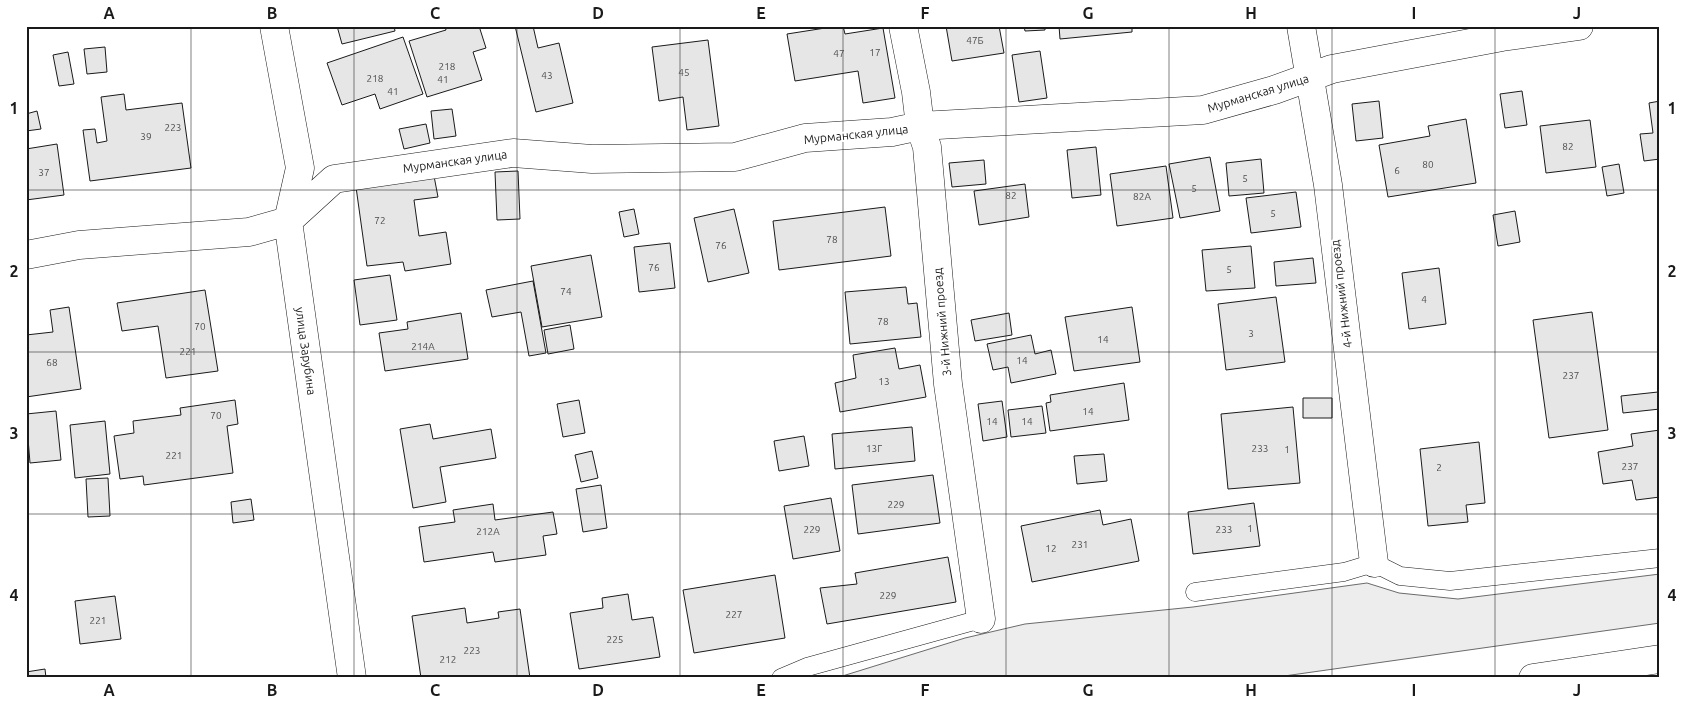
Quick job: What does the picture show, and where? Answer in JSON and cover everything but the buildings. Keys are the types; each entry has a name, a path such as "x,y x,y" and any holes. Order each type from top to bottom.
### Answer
{"street":[{"name":"улица Зарубина","path":"274,26 300,168 288,221 352,678"},
{"name":"3-й Нижний проезд","path":"903,26 916,92 920,126 927,147 948,384 981,620"},
{"name":"4-й Нижний проезд","path":"1301,26 1328,185 1374,563"},
{"name":"Мурманская улица","path":"26,255 79,245 248,232 288,221 334,180 343,178 513,153 592,159 735,157 805,138 892,132 920,126 1203,110 1274,90 1341,68 1502,37 1579,26"},
{"path":"1533,678 1660,659"}],"lane":[{"path":"1195,592 1344,572 1374,563 1400,576 1450,581 1660,558"},
{"path":"781,678 807,667 981,620"}],"shaded area":[{"path":"1660,574 1660,623 1270,678 836,678 965,638 1025,624 1193,607 1367,583 1399,593 1458,599"}]}
